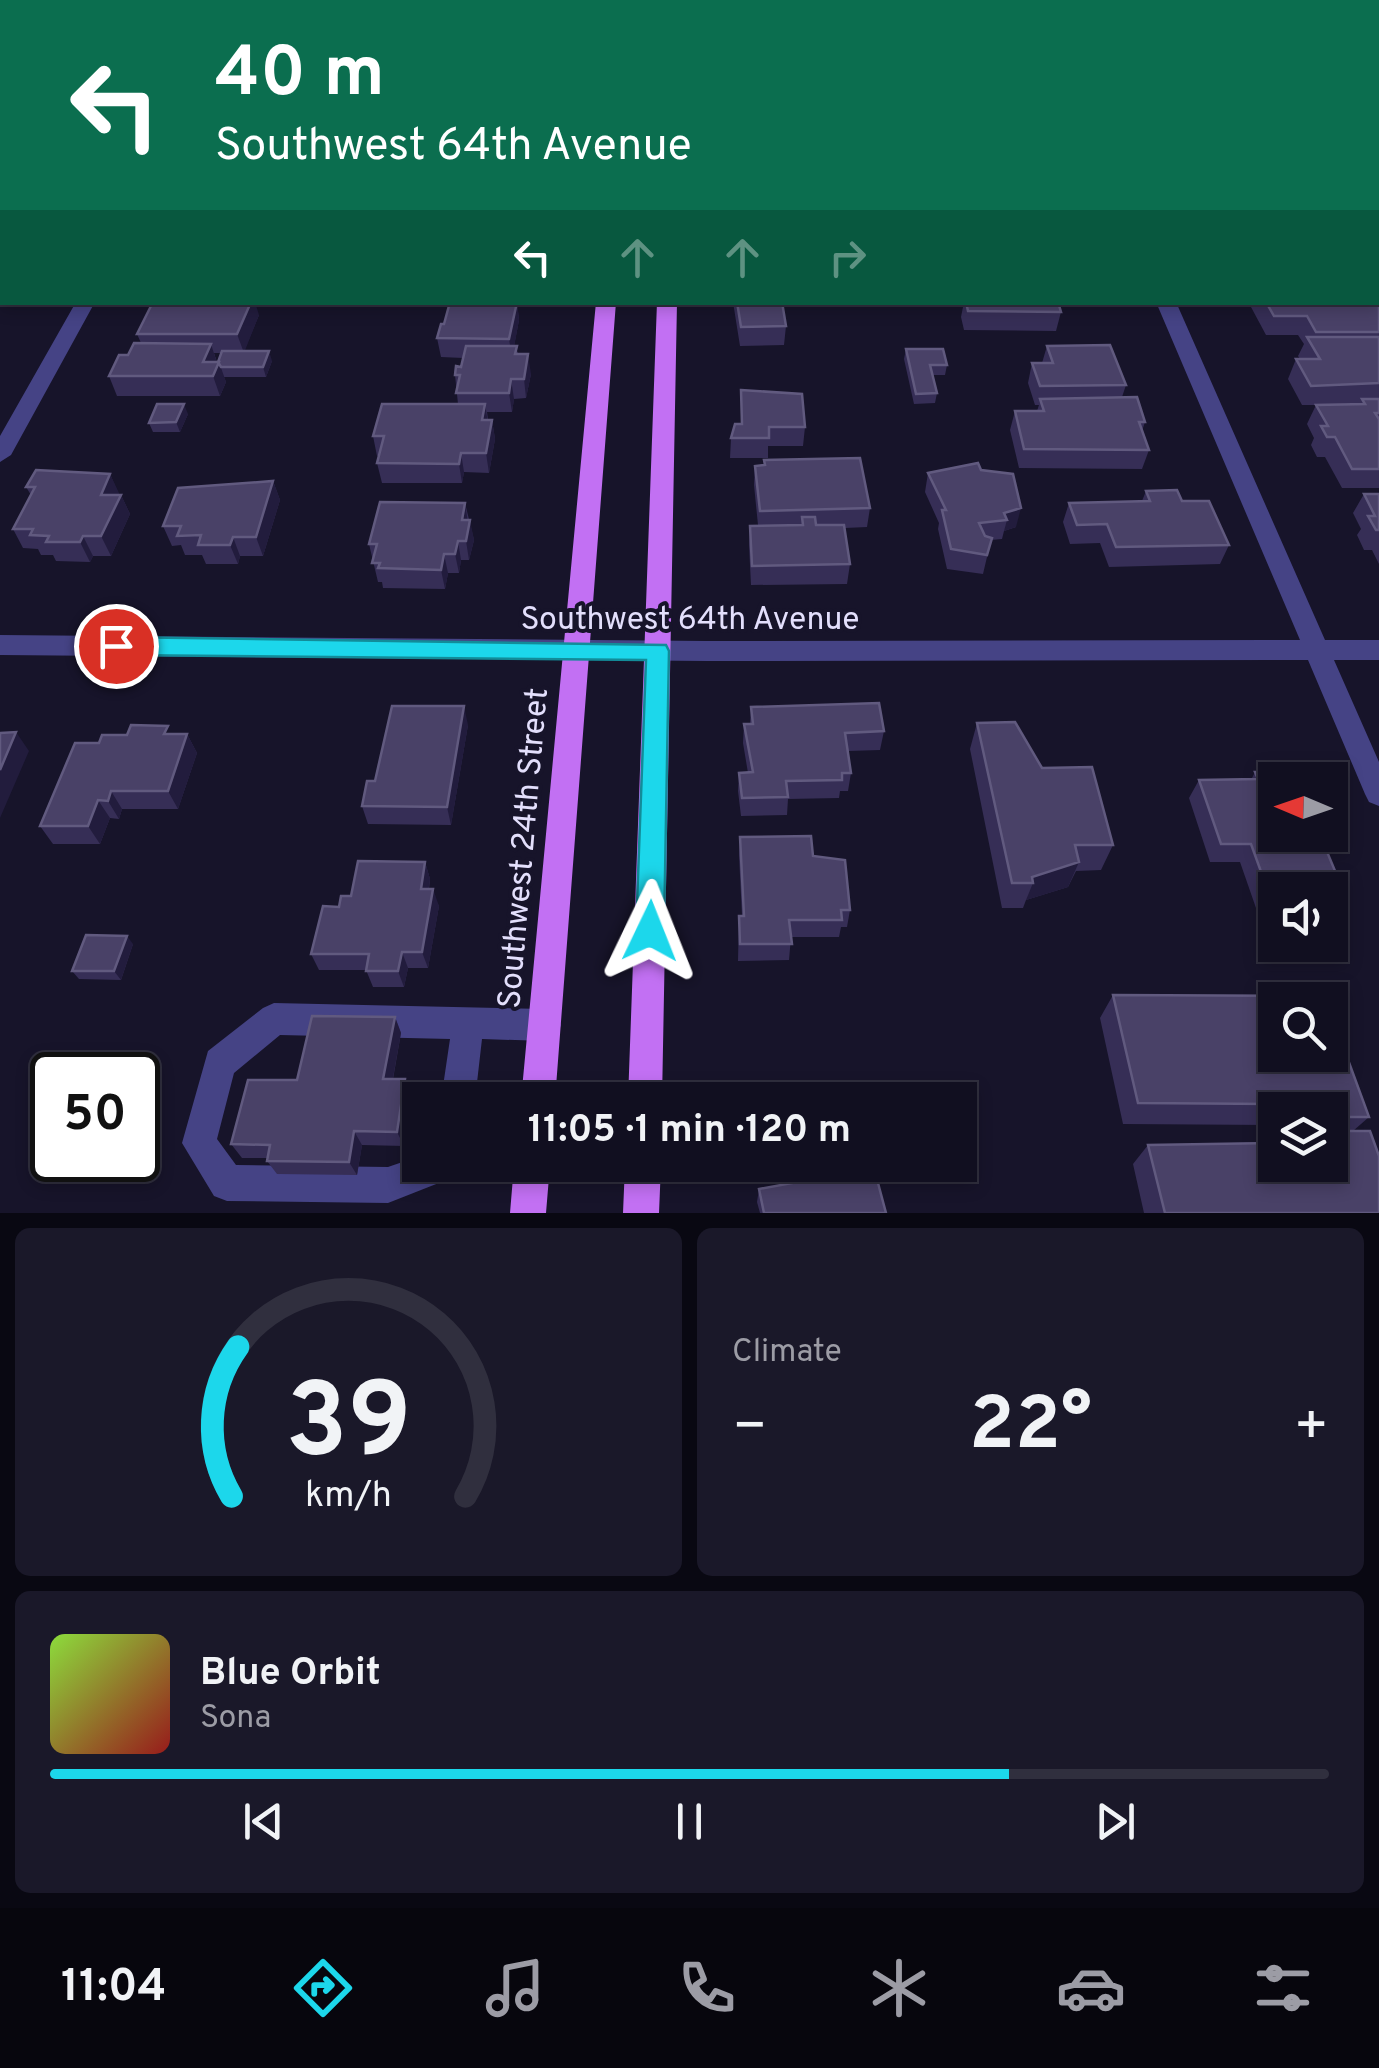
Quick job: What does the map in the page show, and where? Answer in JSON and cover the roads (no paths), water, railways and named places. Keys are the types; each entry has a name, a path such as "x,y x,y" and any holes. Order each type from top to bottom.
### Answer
{"main road":[{"name":"Southwest 24th Street","path":"540,1082 606,305"},
{"path":"646,1082 667,305"},
{"path":"528,1213 531,1182"},
{"path":"642,1213 643,1182"}],"street":[{"path":"0,455 84,305"},
{"path":"1167,305 1379,794"},
{"name":"Southwest 64th Avenue","path":"0,645 658,651 1379,650"},
{"path":"402,1181 388,1186 227,1184 199,1143 220,1063 274,1020 545,1025"},
{"path":"460,1082 468,1024"}]}
